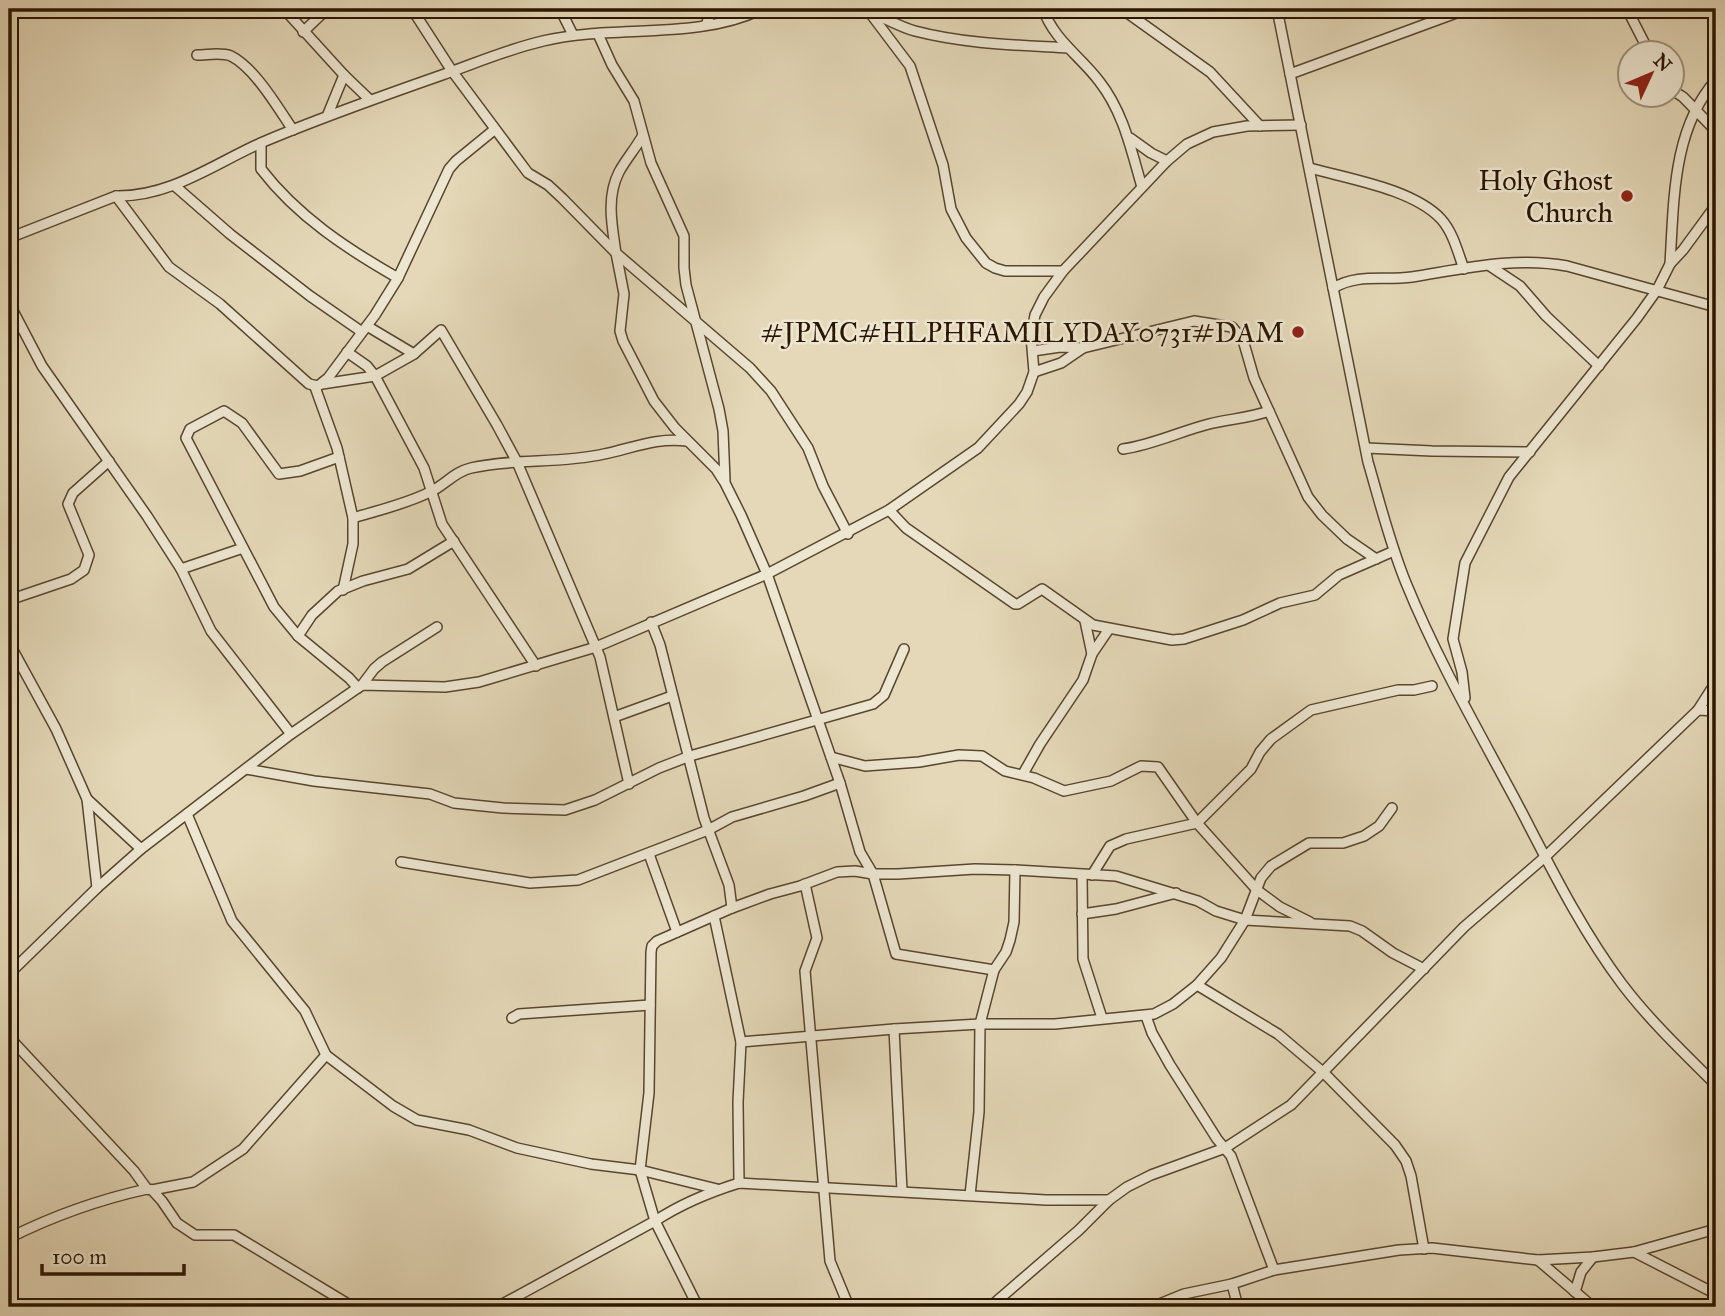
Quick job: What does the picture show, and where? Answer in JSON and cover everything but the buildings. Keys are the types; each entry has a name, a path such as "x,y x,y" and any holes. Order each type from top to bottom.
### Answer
{"street":[{"path":"284,9 370,100"},
{"path":"303,32 327,9"},
{"path":"412,9 452,71 528,173 548,185 616,253 750,368 771,391 808,448 822,486 848,534"},
{"path":"572,9 561,12 573,35"},
{"path":"706,25 712,9"},
{"path":"739,9 747,16"},
{"path":"9,238 116,196 134,196 175,186 261,143 328,114 542,41 573,35 706,25 747,16 762,9"},
{"path":"1043,9 1055,34 1100,82 1121,117 1130,138 1142,187"},
{"path":"1122,9 1210,72 1260,126"},
{"path":"1277,9 1366,448 1394,551 1424,624 1466,707 1545,857 1600,953 1655,1023 1716,1085"},
{"path":"1290,74 1466,9"},
{"path":"1627,9 1641,38"},
{"path":"867,10 912,30 941,37 1012,46 1068,48"},
{"path":"867,10 910,66 943,165 951,209 966,238 986,263 995,268 1005,271 1063,271"},
{"path":"598,34 612,65 634,101 651,163 684,236 684,268 723,431 725,483"},
{"path":"197,55 223,54 241,63 293,130"},
{"path":"328,114 344,75"},
{"path":"1670,264 1679,162 1684,140 1695,111 1716,80"},
{"path":"1686,100 1716,131"},
{"path":"339,457 300,471 279,474 253,435 228,411 190,429 186,438 274,607 298,636 349,678 360,686 445,687 499,677 596,646 767,574 848,534 890,510 978,448 1027,392 1034,373 1031,336 1035,315 1044,297 1063,271 1167,161 1187,145 1213,132 1260,126 1301,125"},
{"path":"318,385 364,329 398,278 449,169 494,130"},
{"path":"643,135 619,171 613,187 611,222 624,294 620,331 623,341 654,401 687,441 716,469 725,483 767,574 840,783 860,852 873,874 896,954 994,970"},
{"path":"1130,138 1167,161"},
{"path":"261,143 261,169 292,205 347,247 398,278"},
{"path":"1310,169 1377,187 1427,207 1445,224 1464,269"},
{"path":"175,186 203,212 321,305 414,354"},
{"path":"116,196 169,267 220,304 301,378 318,385 375,376 414,354 441,330 517,462 596,646 606,673 629,784"},
{"path":"1466,707 1462,673 1453,639 1465,564 1505,484 1657,290 1670,264 1716,205"},
{"path":"1333,288 1348,280 1411,277 1543,261 1716,307"},
{"path":"1490,266 1520,286 1546,316 1599,366"},
{"path":"9,303 42,366 181,569 211,631 291,734"},
{"path":"1033,351 1060,347 1083,348 1194,321 1232,327 1243,340 1254,378 1314,505 1347,539 1376,559"},
{"path":"1034,373 1061,363 1083,348"},
{"path":"346,352 368,366 375,376 424,468 440,517 536,666"},
{"path":"318,385 354,518 353,544 343,590"},
{"path":"1123,449 1214,422 1269,411"},
{"path":"354,518 433,491 461,471 517,462 603,454 662,439 687,441"},
{"path":"1366,448 1530,452"},
{"path":"9,600 71,579 84,570 89,555 68,504 73,493 109,461"},
{"path":"890,510 906,528 1015,604 1042,589 1085,621 1109,629 1172,640 1184,639 1243,620 1280,603 1315,596 1339,575 1394,551"},
{"path":"298,636 323,603 343,590 371,578 408,569 454,541"},
{"path":"181,569 243,548"},
{"path":"1085,621 1092,654"},
{"path":"651,622 660,645 708,830 729,885 732,908"},
{"path":"9,974 141,849 291,734 360,686 382,662 437,627"},
{"path":"1023,774 1083,680 1092,654 1109,629"},
{"path":"9,643 56,729 87,799 97,888"},
{"path":"246,769 314,781 429,794 454,803 565,810 595,800 690,756 863,708 884,695 904,649"},
{"path":"990,1307 1127,1187 1225,1148 1290,1105 1464,927 1545,857 1698,710 1716,682"},
{"path":"1102,1018 1083,959 1082,914 1087,875 1110,846 1126,839 1197,823 1251,769 1264,746 1311,710 1398,690 1432,686"},
{"path":"614,717 672,696"},
{"path":"1698,710 1716,712"},
{"path":"831,757 865,765 959,755 982,756 1005,771 1023,774 1064,791 1111,781 1141,766 1158,767 1197,823 1257,890 1280,907 1312,923"},
{"path":"401,862 530,883 578,880 708,830 732,817 840,783"},
{"path":"87,799 141,849"},
{"path":"741,1042 980,1024 1055,1024 1146,1016 1163,1011 1197,985 1221,958 1245,920 1261,878 1271,866 1309,843 1343,843 1364,836 1379,826 1392,808"},
{"path":"187,814 232,921 305,1011 326,1055 393,1106 416,1120 469,1130 517,1148 592,1164 640,1170 717,1189"},
{"path":"649,853 677,932"},
{"path":"698,1307 656,1221 640,1170 649,1093 652,946 657,941 732,908 837,872 873,874 975,869 1015,870 1116,876 1177,893 1245,920 1350,926 1424,969"},
{"path":"970,1195 979,1112 980,1024 994,970 1006,952 1010,940 1014,922 1015,870"},
{"path":"805,884 817,933 805,971 830,1261 849,1307"},
{"path":"1082,914 1116,909 1177,893"},
{"path":"714,916 741,1042 738,1102 739,1183"},
{"path":"1197,985 1278,1034 1324,1073 1382,1130 1406,1161 1424,1249"},
{"path":"512,1018 519,1014 650,1005"},
{"path":"1146,1016 1170,1065 1217,1139 1231,1156 1274,1270"},
{"path":"894,1029 902,1191"},
{"path":"9,1037 134,1171 177,1223 195,1235 234,1235 353,1307"},
{"path":"9,1238 77,1207 110,1196 193,1182 243,1149 326,1055"},
{"path":"497,1307 670,1211 717,1189 739,1183 1046,1200 1109,1200"},
{"path":"1152,1307 1184,1294 1232,1284 1274,1270 1399,1250 1424,1249 1538,1260 1592,1257 1634,1252 1716,1229"},
{"path":"1634,1252 1716,1294"},
{"path":"1576,1292 1581,1272 1592,1257"},
{"path":"1538,1260 1593,1307"},
{"path":"1232,1284 1238,1307"}],"place":[{"name":"Holy Ghost Church","path":"1627,196"},
{"name":"#JPMC#HLPHFAMILYDAY0731#DAM","path":"1298,332"}]}
